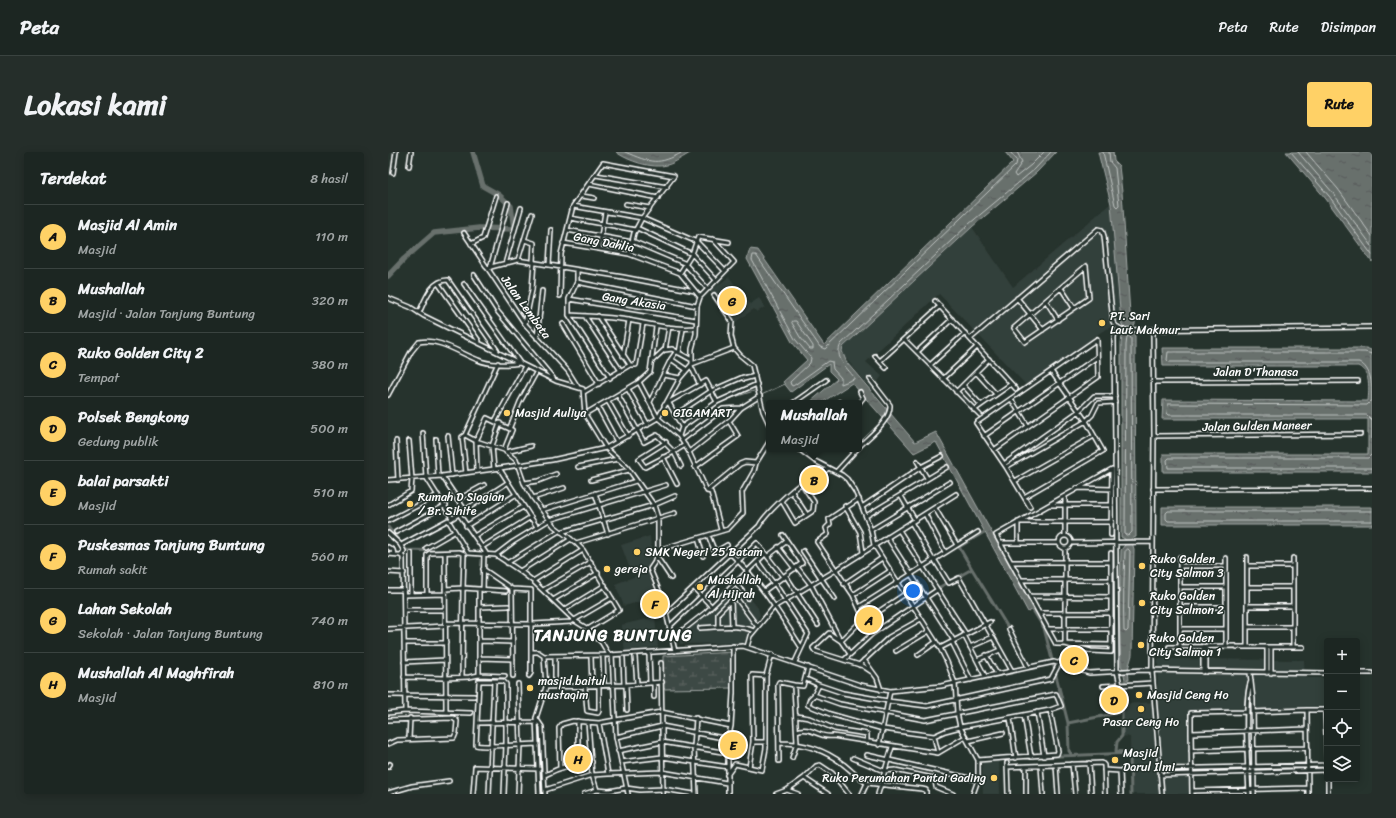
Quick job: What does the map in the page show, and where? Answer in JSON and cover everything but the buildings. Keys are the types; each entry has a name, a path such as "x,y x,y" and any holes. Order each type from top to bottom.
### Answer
{"street":[{"path":"393,173 396,152"},
{"path":"409,166 411,152"},
{"path":"560,296 560,267 563,243 573,206 582,196 603,163 673,175 674,177 642,218 636,229 629,254"},
{"path":"596,175 667,187"},
{"path":"589,184 658,198"},
{"path":"471,244 483,238 496,196"},
{"path":"582,196 594,198"},
{"path":"488,268 508,203"},
{"path":"626,204 650,208"},
{"path":"573,206 642,218 697,242 724,271"},
{"path":"505,264 520,208"},
{"path":"599,249 605,212"},
{"path":"518,260 532,214"},
{"path":"570,218 636,229 692,254 716,280"},
{"path":"970,339 1096,230 1100,229 1104,236 1113,322 1118,328 1123,330 1372,328"},
{"path":"549,265 551,230"},
{"path":"567,230 632,241 684,263 707,288"},
{"name":"Jalan Lembata","path":"464,233 525,324 568,371 578,387"},
{"path":"680,273 684,263 692,254 698,237 729,242"},
{"path":"700,385 692,363 692,349 696,334 696,306 700,297 707,288 734,262 713,239"},
{"path":"524,240 534,243 531,296 525,324"},
{"name":"Gang Dahlia","path":"563,243 629,254 680,273 700,297"},
{"path":"488,268 518,260 695,291"},
{"path":"1086,266 1089,298 1025,342 1014,328 1046,301 1061,288 1086,266"},
{"path":"577,270 578,282 569,299 569,315 610,378"},
{"path":"474,275 498,312 544,369 556,381"},
{"path":"419,313 430,289 438,283 446,280 451,283 498,351"},
{"path":"578,282 696,306"},
{"path":"438,283 480,343"},
{"path":"464,284 520,363"},
{"path":"1061,288 1074,308"},
{"path":"537,338 542,291"},
{"path":"714,295 732,321 731,336 734,348 752,365 766,414"},
{"path":"388,298 498,351 525,366 537,370 556,381 578,387 584,392 585,414 606,448 629,470 654,505 658,518 658,550 650,569 663,600 675,651"},
{"path":"1017,298 1031,313 1043,330"},
{"name":"Gang Akasia","path":"569,299 696,320"},
{"path":"935,301 1016,389"},
{"path":"1046,301 1058,320"},
{"path":"880,361 940,306"},
{"path":"569,315 598,316 629,320 656,327 683,329 695,328"},
{"path":"585,316 621,371"},
{"path":"598,316 630,365"},
{"path":"917,352 952,319"},
{"path":"623,356 629,320"},
{"path":"563,324 599,384"},
{"path":"584,392 630,365 635,366 643,324"},
{"path":"585,414 639,382 650,372 656,327"},
{"path":"665,350 669,327"},
{"path":"1118,328 1114,337 1117,671 1122,685"},
{"path":"650,403 671,359 678,353 683,329"},
{"path":"1153,330 1154,436 1152,683 1162,794"},
{"path":"930,365 965,333"},
{"path":"904,339 980,415"},
{"path":"994,450 1098,376 1097,339 976,423 984,436 994,450 1005,465 1030,507"},
{"path":"388,395 411,352 419,342 447,346 482,362 507,365 520,363"},
{"path":"943,379 977,347"},
{"path":"388,480 452,475 494,469 606,448 658,418 680,378 692,363 734,348"},
{"path":"652,361 665,349 672,349 692,363"},
{"path":"875,356 886,368"},
{"path":"984,436 1097,357"},
{"path":"671,359 687,370"},
{"path":"956,392 989,359"},
{"path":"466,473 462,439 466,435 498,363"},
{"path":"495,421 525,366"},
{"path":"510,427 520,402 537,370"},
{"path":"1024,497 1103,451 1086,421 1051,371"},
{"path":"976,372 996,394"},
{"path":"664,375 680,378"},
{"path":"675,415 712,391 743,377 744,379 755,376"},
{"path":"862,444 887,416 890,408 870,379"},
{"path":"797,400 826,380"},
{"path":"664,405 706,381 717,402"},
{"name":"Jalan D'Thanasa","path":"1154,382 1358,381"},
{"path":"639,382 658,418 679,436 690,452 707,491 711,492 720,530"},
{"path":"679,436 682,427 717,402 757,384"},
{"path":"974,410 1011,384"},
{"path":"963,385 981,405"},
{"path":"628,389 648,425"},
{"path":"860,392 863,398 861,400"},
{"path":"618,395 644,442 657,435 666,442 674,452 681,466"},
{"path":"690,452 730,421 741,408 760,396"},
{"path":"1005,465 1079,411 1094,396 1115,396"},
{"path":"1011,399 1028,426"},
{"path":"608,401 628,436"},
{"path":"1005,465 1086,421 1092,415 1098,403 1115,402"},
{"path":"668,403 682,427"},
{"path":"598,407 617,442"},
{"path":"682,440 723,409 741,408"},
{"path":"477,471 476,441 487,418 510,427 513,430 505,451"},
{"path":"695,466 738,436 730,421"},
{"path":"494,469 492,446 500,423"},
{"path":"423,433 426,477 446,505 452,518"},
{"name":"Jalan Gulden Maneer","path":"1154,436 1360,434"},
{"path":"466,435 476,441 505,451 516,460 524,483 533,498 549,520 583,550 598,573 619,608 618,611 588,629"},
{"path":"448,436 452,475"},
{"path":"1014,481 1094,436"},
{"path":"436,439 440,476 465,510"},
{"path":"396,441 398,480"},
{"path":"388,505 411,491 412,479 409,441"},
{"path":"666,442 639,459 644,467 685,445"},
{"path":"505,451 531,446"},
{"path":"658,550 720,530 728,529 744,513 742,492 754,471 756,463 766,447"},
{"path":"803,452 847,479 866,516 874,544 940,648 955,683 957,713 960,727 978,760 978,780 973,794"},
{"path":"810,457 814,452"},
{"path":"836,472 854,452"},
{"path":"862,507 920,467 942,456"},
{"path":"663,457 677,484"},
{"path":"578,468 618,459"},
{"path":"917,461 927,478"},
{"path":"707,491 740,464 745,462 756,463"},
{"path":"866,516 947,467"},
{"path":"498,468 537,527"},
{"path":"666,613 759,526 771,510 812,476 822,474 828,468"},
{"path":"1111,645 1056,644 996,535 1112,469 1112,535"},
{"path":"591,480 629,470"},
{"path":"524,483 538,481 556,474"},
{"path":"542,510 636,481"},
{"path":"871,530 950,482"},
{"path":"403,544 459,514 507,483"},
{"path":"782,501 795,523 813,511 814,502 802,484"},
{"path":"457,500 484,485"},
{"path":"496,555 549,520 666,485"},
{"path":"533,498 564,488"},
{"path":"1078,488 1112,489"},
{"path":"1153,489 1372,488"},
{"path":"792,492 807,515"},
{"path":"595,493 608,534"},
{"path":"747,647 750,636 754,630 774,607 822,579 874,544 956,494"},
{"path":"388,521 438,495"},
{"path":"466,526 515,495"},
{"path":"507,563 560,531 654,505 675,496"},
{"path":"901,496 915,520"},
{"path":"1065,496 1065,536"},
{"path":"841,641 858,624 862,615 852,595 817,542 828,534 826,528 830,524 829,519 845,506 858,499"},
{"path":"396,532 446,505"},
{"path":"1048,506 1112,505"},
{"path":"845,506 860,532 863,552"},
{"path":"474,536 523,507"},
{"path":"935,508 957,545"},
{"path":"576,543 675,513"},
{"path":"459,514 485,553 479,607 479,675"},
{"path":"924,514 945,552"},
{"path":"482,547 531,517"},
{"path":"448,520 468,553 485,553 496,555 520,571 543,590 575,621 588,629 611,654 616,737 628,794"},
{"path":"911,522 949,583 960,578 988,622 992,636 1012,671"},
{"path":"1018,522 1112,522"},
{"path":"1018,522 1018,543"},
{"path":"899,530 965,635 985,676"},
{"path":"426,548 454,532"},
{"path":"859,607 978,532"},
{"path":"388,533 403,548 404,551 401,555 404,573 405,711"},
{"path":"708,535 715,552 726,545"},
{"path":"764,591 785,577 802,561 784,535"},
{"path":"1065,536 1071,539 1071,543"},
{"path":"1058,543 1062,537 1065,536"},
{"path":"887,537 953,642 971,680"},
{"path":"698,538 703,556"},
{"path":"520,571 571,539"},
{"path":"673,638 711,606 748,570 788,541"},
{"path":"1071,543 1152,542"},
{"path":"670,626 740,561 757,543 798,592 818,625"},
{"path":"1001,543 1058,543"},
{"path":"1058,543 1059,546 1065,549"},
{"path":"1065,549 1070,546 1071,543"},
{"path":"388,547 393,550 394,554"},
{"path":"778,547 811,585 841,641 850,654"},
{"path":"1065,549 1065,644"},
{"path":"533,581 583,550"},
{"path":"803,551 835,599"},
{"path":"427,593 427,555 430,553 459,552 464,554 462,677"},
{"path":"445,553 446,711"},
{"path":"730,553 740,561 764,591 801,647"},
{"path":"1065,644 1091,651 1111,652 1111,553"},
{"path":"388,554 401,555"},
{"path":"411,554 411,594"},
{"path":"656,557 671,578"},
{"path":"1247,557 1247,647"},
{"path":"844,584 882,558"},
{"path":"1180,558 1180,646"},
{"path":"1226,558 1226,646"},
{"path":"1293,558 1293,647"},
{"path":"543,590 591,562"},
{"path":"758,562 775,584 807,633 807,637 795,662"},
{"path":"1011,562 1111,562"},
{"path":"1180,566 1226,566"},
{"path":"1247,566 1293,566"},
{"path":"483,569 512,589 532,590 533,624 531,673 529,676"},
{"path":"852,595 890,571"},
{"path":"388,572 404,573"},
{"path":"553,600 598,573"},
{"path":"1021,580 1111,580"},
{"path":"735,583 748,598"},
{"path":"564,610 605,585"},
{"path":"1180,587 1226,586"},
{"path":"1247,587 1293,587"},
{"path":"445,589 482,588 506,591"},
{"path":"694,588 711,606"},
{"path":"512,589 511,659 513,676"},
{"path":"844,660 872,634 937,589"},
{"path":"388,590 404,590"},
{"path":"404,595 427,593 445,594"},
{"path":"861,612 869,615 875,614 905,594"},
{"path":"718,627 718,613 735,596 757,626"},
{"path":"1030,596 1111,597"},
{"path":"388,629 462,624 533,624 575,621 612,598"},
{"path":"731,600 732,627"},
{"path":"479,607 508,606"},
{"path":"1247,606 1293,606"},
{"path":"1180,607 1226,607"},
{"path":"404,610 445,610"},
{"path":"1039,613 1111,613"},
{"path":"859,664 889,637 921,619"},
{"path":"940,648 988,622"},
{"path":"700,628 732,627 754,630"},
{"path":"1247,627 1293,627"},
{"path":"1009,629 1028,667"},
{"path":"1048,629 1111,629"},
{"path":"1180,629 1226,629"},
{"path":"896,651 929,631"},
{"path":"841,641 829,633 813,648 815,651 859,664 872,672"},
{"path":"970,646 992,636"},
{"path":"480,641 511,642"},
{"path":"918,655 936,642"},
{"path":"404,643 446,643"},
{"path":"532,652 538,652 544,656 675,651 733,646 747,647 881,690 890,691 919,690 1012,671 1046,662 1060,662 1089,673 1130,670 1324,673"},
{"path":"728,794 728,739 731,726 733,646"},
{"path":"1204,646 1204,672"},
{"path":"1169,647 1303,647"},
{"path":"1269,647 1269,673"},
{"path":"977,660 1000,650"},
{"path":"728,775 735,764 762,770 766,742 766,676 772,654"},
{"path":"649,655 650,683"},
{"path":"986,655 997,674"},
{"path":"539,794 536,720 546,687 544,656"},
{"path":"603,656 604,685"},
{"path":"635,657 636,684"},
{"path":"480,658 511,659"},
{"path":"554,658 555,686"},
{"path":"591,658 592,686"},
{"path":"623,658 627,710"},
{"path":"404,662 445,660"},
{"path":"864,660 877,678 881,690"},
{"path":"806,678 819,685 843,692 888,701 927,706 956,698 1051,679 1060,662"},
{"path":"661,663 663,794"},
{"path":"779,761 778,684 779,682 803,686 808,667"},
{"path":"1250,673 1253,699 1252,731 1254,794"},
{"path":"1360,673 1372,673"},
{"path":"404,677 445,678 479,675 505,676"},
{"path":"749,767 753,742 752,675 766,676"},
{"path":"504,794 505,768 506,745 507,722 506,684 503,681 481,680 478,682 478,722 476,745 506,745 538,744"},
{"path":"489,794 494,681"},
{"path":"1249,792 1247,712 1251,681"},
{"path":"546,687 625,685 662,682"},
{"path":"654,683 654,697"},
{"path":"1103,686 1152,683"},
{"path":"518,684 520,721 518,794"},
{"path":"585,686 586,711 598,713 599,685"},
{"path":"792,758 797,743 798,731 794,685"},
{"path":"814,695 840,704 925,720 1057,694 1061,707 960,727 934,736 883,729 830,714 809,706 808,703 819,685"},
{"path":"879,745 890,691"},
{"path":"388,695 474,696"},
{"path":"1248,699 1253,699"},
{"path":"978,760 1057,754 1058,752 1050,710"},
{"path":"1307,710 1308,794"},
{"path":"1252,712 1325,710 1326,746"},
{"path":"388,714 405,711 446,711 471,713"},
{"path":"560,768 559,728 566,722 615,721 662,712 731,726"},
{"path":"1038,712 1044,756"},
{"path":"1247,712 1191,713 1192,793 1249,792 1254,790 1308,788"},
{"path":"1024,715 1031,757"},
{"path":"797,716 809,718 836,729 867,734 867,742"},
{"path":"388,720 410,718 455,718 457,721 456,735 452,738 394,740 388,744"},
{"path":"409,739 410,718"},
{"path":"584,794 597,790 610,792 626,788 640,790 663,789 675,793 693,794 696,777 694,733 696,718"},
{"path":"1010,718 1016,758"},
{"path":"478,722 493,723 536,720"},
{"path":"536,720 542,727 545,794"},
{"path":"578,721 578,763"},
{"path":"588,722 592,775 597,790"},
{"path":"599,722 608,774"},
{"path":"616,737 662,726 728,739"},
{"path":"798,731 807,729 827,738 831,736 879,745 938,753 965,737"},
{"path":"1191,733 1307,729"},
{"path":"968,741 1003,732"},
{"path":"934,736 938,753"},
{"path":"618,750 662,742 728,753"},
{"path":"753,742 766,742"},
{"path":"779,743 797,743 813,748 840,762 855,776 867,783 922,789 926,790 926,794"},
{"path":"878,794 884,770 890,760 892,747"},
{"path":"1253,749 1308,748"},
{"path":"1191,751 1248,749"},
{"path":"867,755 978,780"},
{"path":"621,762 662,756 728,767"},
{"path":"853,758 884,770 894,770 933,778 935,779 936,787 953,794"},
{"path":"544,775 560,768 578,763 592,762"},
{"path":"1089,763 1091,794"},
{"path":"1008,794 1007,765 1026,767 1102,763 1104,770 1105,794"},
{"path":"1072,764 1075,794"},
{"path":"776,794 787,790 804,778 816,766 820,765 832,773 849,794"},
{"path":"1056,765 1058,794"},
{"path":"1160,769 1191,767 1324,765"},
{"path":"1041,766 1043,794"},
{"path":"1280,766 1281,771"},
{"path":"473,794 474,767 539,769"},
{"path":"1026,767 1026,794"},
{"path":"1220,767 1220,773"},
{"path":"1185,768 1186,774"},
{"path":"1104,770 1120,771 1122,774 1121,794"},
{"path":"1160,775 1324,770"},
{"path":"545,790 592,775 608,774 623,775 662,772 727,783"},
{"path":"804,778 828,794"},
{"path":"390,793 412,786 449,781"},
{"path":"1328,782 1328,794"},
{"path":"862,794 867,783"},
{"path":"640,790 641,794"},
{"path":"787,790 798,794"}],"shaded area":[{"path":"1111,203 1121,322 1101,332 1026,385 939,294 866,362 882,376 872,390 843,355 843,347 972,227 1013,287"},
{"path":"729,277 750,304 759,298 765,307 757,312 754,309 734,323 710,291"},
{"name":"SMK Negeri 25 Batam","path":"650,536 652,558 647,567 632,575 621,545"},
{"path":"647,572 658,597 624,606 615,584"},
{"path":"739,584 758,608 760,615 744,643 680,644 679,638 681,632"},
{"path":"655,617 658,647 625,651 621,625"},
{"path":"1158,659 1304,660 1305,678 1324,678 1324,707 1189,712 1190,794 1131,794 1130,737 1123,736 1123,704 1157,702"},
{"path":"999,760 1000,794 983,794 982,763"}],"green space":[{"path":"733,652 731,688 663,689 663,656"}],"water":[{"path":"616,152 692,152 673,163 654,166 640,163"},
{"path":"1005,152 1056,152 1037,172 972,227 843,347 842,351 847,363 915,442 936,432 1034,609 1028,612 936,442 914,453 852,383 826,400 812,400 837,379 829,371 829,364 791,392 783,382 807,360 792,342 747,259 750,249 758,250 824,345 1013,162"},
{"path":"1098,152 1113,152 1114,161 1119,166 1130,314 1135,317 1133,333 1135,335 1136,537 1131,539 1134,549 1132,655 1128,669 1129,680 1125,680 1121,666 1119,613 1121,550 1125,545 1125,539 1121,537 1121,344 1123,327 1121,322 1111,204"},
{"path":"1286,152 1372,152 1372,262 1326,199"},
{"path":"1162,348 1366,348 1371,350 1372,472 1163,472 1163,454 1368,454 1368,419 1162,419 1163,400 1368,401 1369,386 1365,372 1358,366 1163,366"},
{"path":"1162,507 1372,507 1372,525 1162,525"}],"waterway":[{"path":"388,276 404,259 434,233 479,228 514,229 511,206 499,195 483,186 473,152"},
{"path":"755,398 785,384"},
{"path":"719,402 757,390"},
{"path":"388,527 406,550 450,551"},
{"path":"972,569 959,547 986,531"},
{"path":"458,551 466,553 464,586 511,590 511,593"},
{"path":"956,578 972,569 1007,626"},
{"path":"894,617 929,593 949,582"},
{"path":"1031,607 1044,628 1068,723 1118,713"},
{"path":"511,663 511,675"},
{"path":"1036,757 1130,753 1116,751 1117,742 1122,736 1122,713 1125,680"},
{"path":"1068,723 1069,751 1072,755"},
{"path":"1130,753 1131,794"}],"place":[{"name":"Lahan Sekolah","path":"732,301"},
{"name":"PT. Sari Laut Makmur","path":"1102,323"},
{"name":"Masjid Auliya","path":"507,413"},
{"name":"GIGAMART","path":"665,413"},
{"name":"Mushallah","path":"814,480"},
{"name":"Rumah D Siagian / Br. Sihite","path":"410,504"},
{"name":"SMK Negeri 25 Batam","path":"637,552"},
{"name":"Ruko Golden City Salmon 3","path":"1142,566"},
{"name":"gereja","path":"607,569"},
{"name":"Mushallah Al Hijrah","path":"700,587"},
{"name":"Ruko Golden City Salmon 2","path":"1142,603"},
{"name":"Puskesmas Tanjung Buntung","path":"655,604"},
{"name":"Masjid Al Amin","path":"869,620"},
{"name":"Ruko Golden City Salmon 1","path":"1141,645"},
{"name":"Ruko Golden City 2","path":"1074,660"},
{"name":"masjid baitul mustaqim","path":"530,688"},
{"name":"Masjid Ceng Ho","path":"1139,695"},
{"name":"Polsek Bengkong","path":"1114,700"},
{"name":"Pasar Ceng Ho","path":"1141,709"},
{"name":"balai parsakti","path":"733,745"},
{"name":"Mushallah Al Maghfirah","path":"578,759"},
{"name":"Masjid Darul Ilmi","path":"1115,760"},
{"name":"Ruko Perumahan Pantai Gading","path":"994,778"}],"district":[{"name":"TANJUNG BUNTUNG","path":"613,635"}]}
